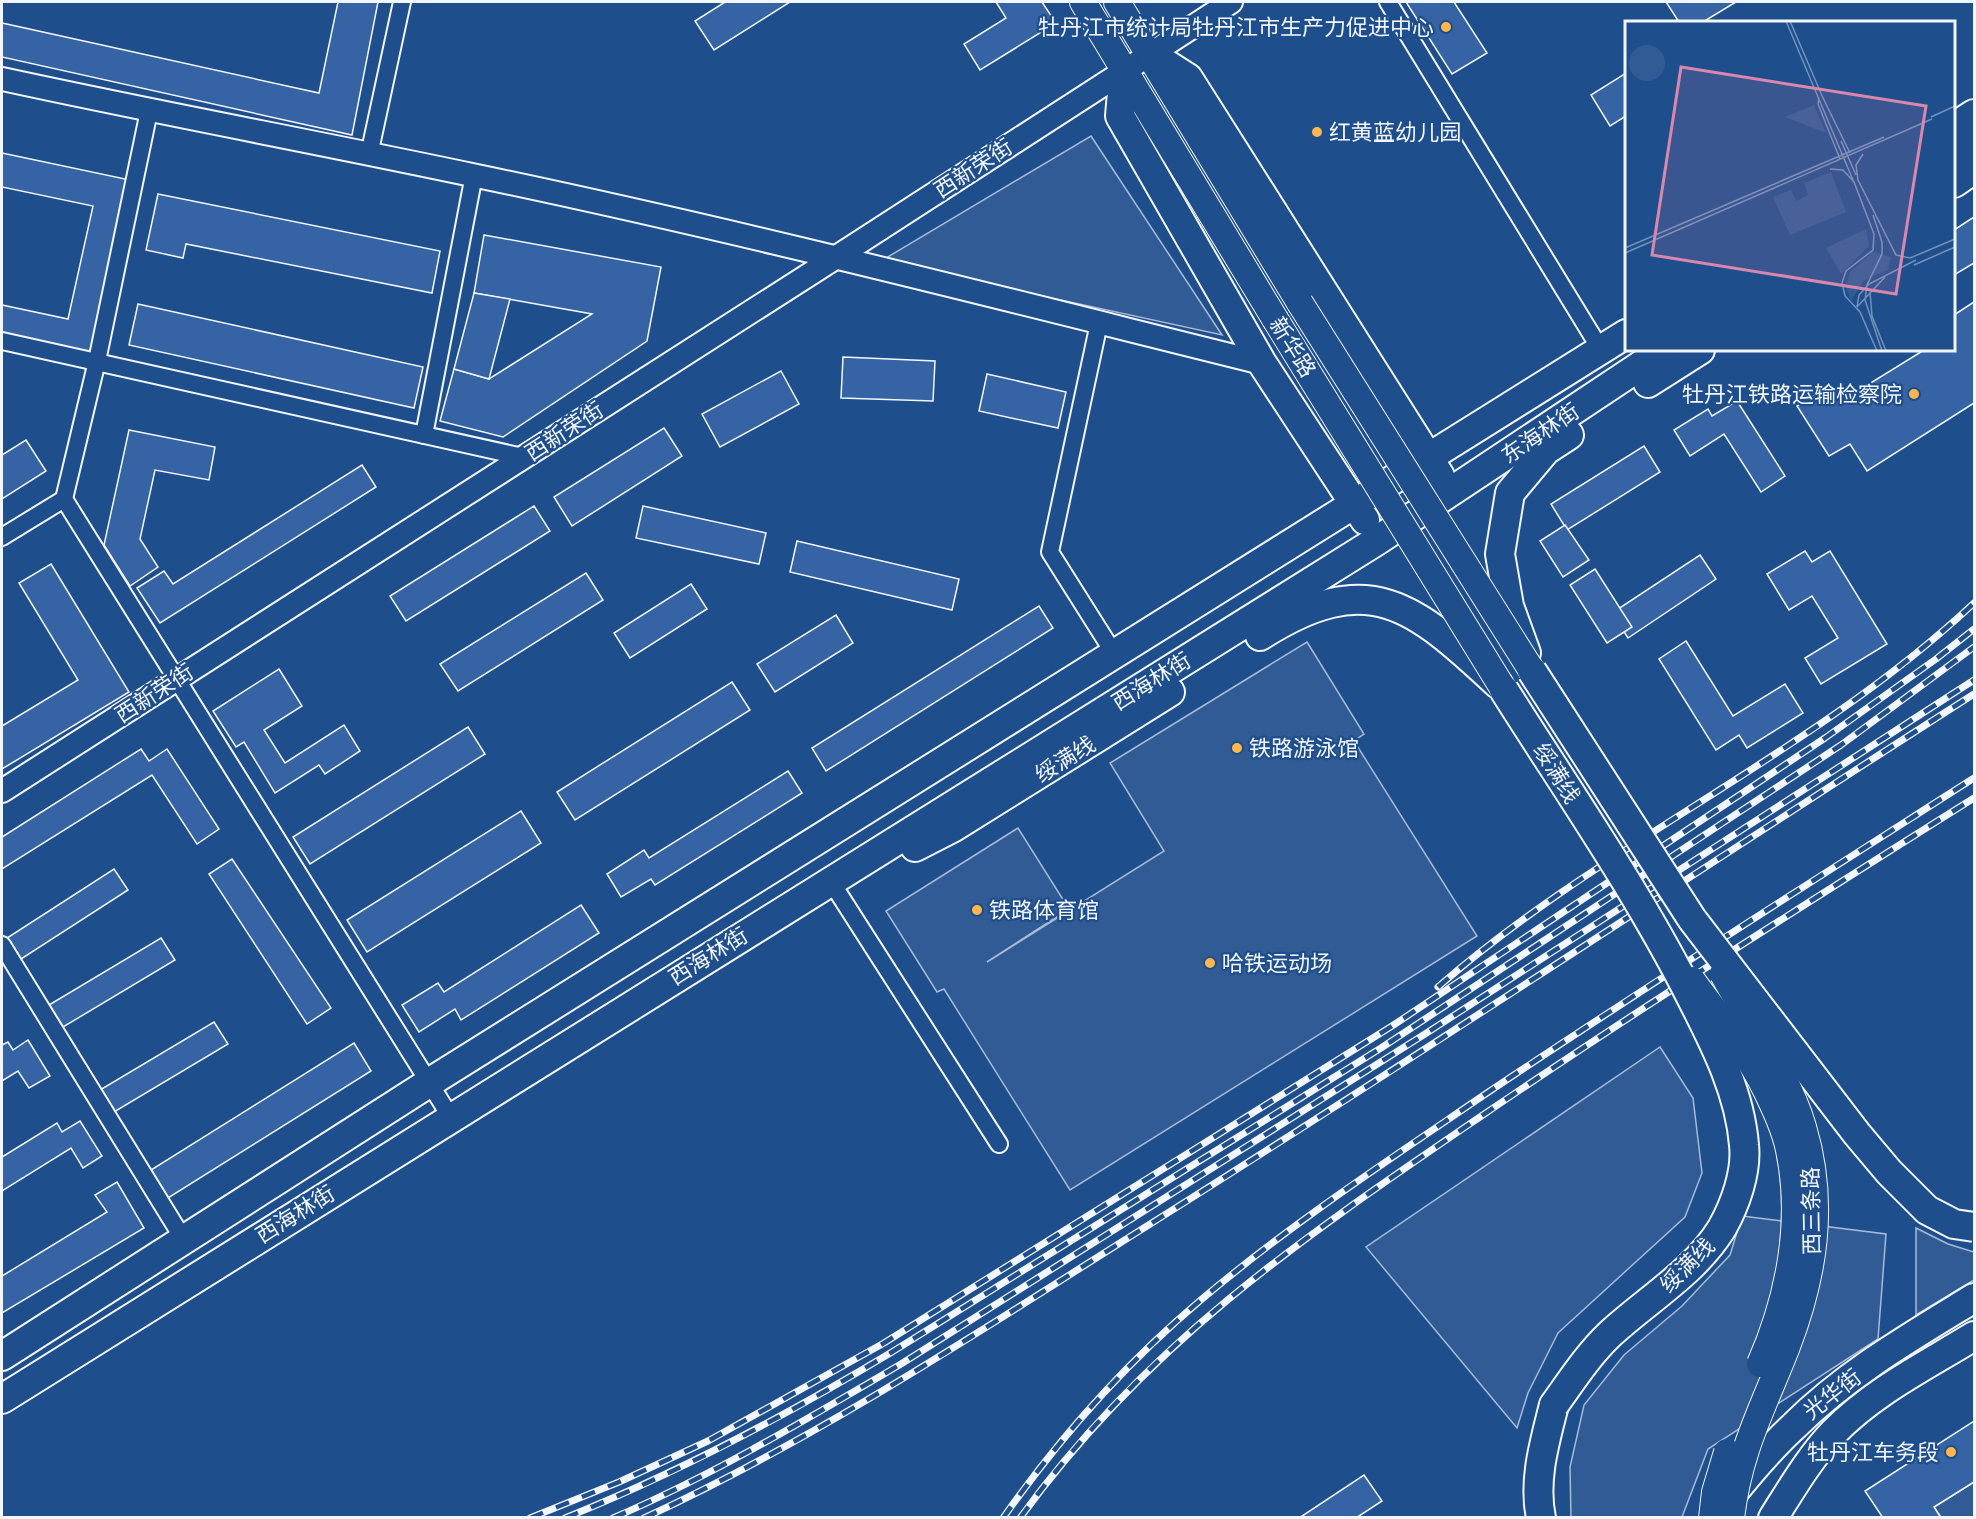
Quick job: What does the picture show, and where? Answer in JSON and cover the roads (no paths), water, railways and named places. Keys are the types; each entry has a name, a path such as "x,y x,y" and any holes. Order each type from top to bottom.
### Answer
{"highway":[{"path":"1149,53 1188,78 1451,493"},
{"path":"1124,69 1120,116 1262,363 1378,540"},
{"path":"1955,127 1974,114"},
{"path":"1955,154 1974,141"},
{"path":"1955,182 1974,169"},
{"name":"东海林街","path":"1393,483 1625,335"},
{"name":"东海林街","path":"1415,516 1663,351"},
{"name":"绥满线","path":"1698,351 1546,450 1510,493 1500,554 1509,606 1532,672 1692,919 1857,1134 1889,1172 1927,1210 1954,1224 1974,1227"},
{"name":"西海林街","path":"2,1356 430,1083 1393,483"},
{"name":"西海林街","path":"2,1399 450,1116 1415,516"},
{"name":"绥满线","path":"835,877 900,855 954,827 1286,619 1328,602 1363,598 1399,606 1449,638 1504,690 1662,939 1727,1075 1743,1136 1743,1170 1735,1199 1722,1227 1706,1250 1685,1272 1610,1334 1584,1361 1554,1405 1543,1452 1538,1501 1541,1518"},
{"name":"光华街","path":"1713,1518 1794,1425 1849,1380 1904,1340 1974,1298"},
{"name":"光华街","path":"1773,1518 1802,1472 1834,1431 1872,1400 1974,1336"}],"main road":[{"name":"新华路","path":"1083,2 1504,690"},
{"name":"新华路","path":"1117,2 1300,303 1532,672"},
{"name":"西三条路","path":"1692,919 1788,1090 1803,1127 1811,1164 1815,1224 1813,1262 1805,1297 1749,1435 1736,1482 1731,1518"},
{"name":"西三条路","path":"1662,939 1736,1040 1765,1088 1789,1150 1794,1204 1792,1266 1772,1338 1736,1421 1715,1492 1713,1518"}],"street":[{"path":"369,154 402,2"},
{"name":"西新荣街","path":"2,791 1231,2"},
{"path":"1388,2 1601,350"},
{"path":"2,79 149,111 474,175 835,258 1262,363"},
{"path":"2,537 64,498 97,361 149,111"},
{"path":"424,435 474,175"},
{"path":"1100,323 1050,552 1115,656"},
{"path":"2,341 523,457"},
{"path":"64,498 450,1116"},
{"path":"835,877 999,1144"},
{"path":"2,945 184,1240"}],"railway":[{"path":"1438,987 1502,935 1569,887 1846,706 1912,657 1974,603"},
{"path":"530,1518 619,1482 708,1441 884,1343 1392,1026 1825,738 1974,629"},
{"path":"565,1518 691,1462 813,1398 892,1352 1381,1048 1841,745 1974,647"},
{"path":"613,1518 723,1465 901,1364 1425,1034 1974,680"},
{"path":"644,1518 774,1453 962,1342 1355,1094 1974,694"},
{"path":"1003,1518 1071,1430 1147,1348 1202,1299 1271,1244 1378,1167 1547,1053 1974,778"},
{"path":"1020,1518 1069,1456 1120,1399 1174,1346 1289,1252 1349,1207 1538,1078 1786,916 1974,798"}],"place":[{"name":"牡丹江市统计局牡丹江市生产力促进中心","path":"1446,27"},
{"name":"红黄蓝幼儿园","path":"1317,132"},
{"name":"牡丹江铁路运输检察院","path":"1914,394"},
{"name":"铁路游泳馆","path":"1237,748"},
{"name":"铁路体育馆","path":"977,910"},
{"name":"哈铁运动场","path":"1210,963"},
{"name":"牡丹江车务段","path":"1951,1452"}]}
